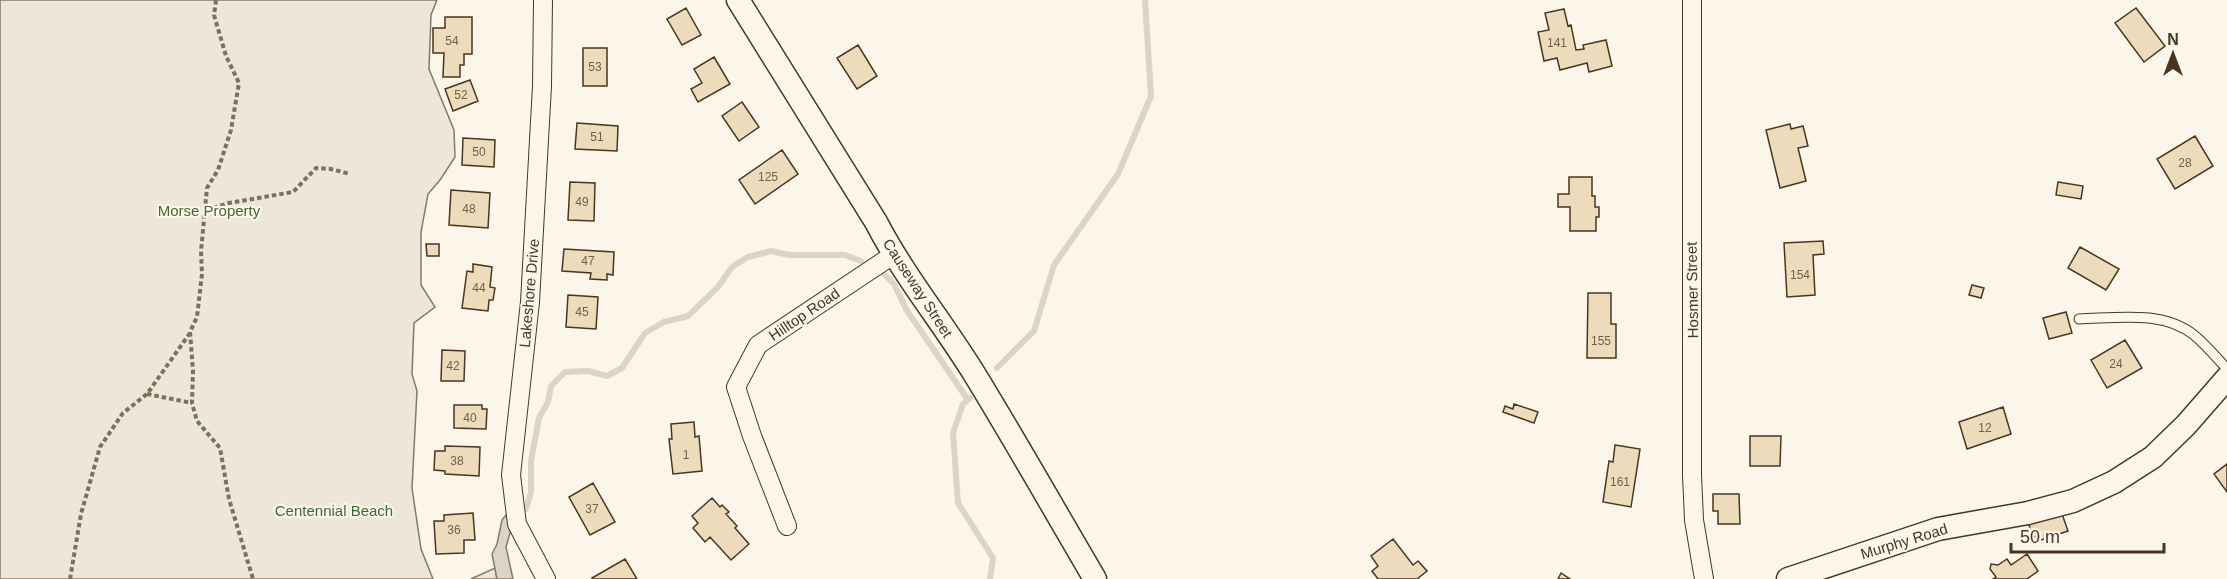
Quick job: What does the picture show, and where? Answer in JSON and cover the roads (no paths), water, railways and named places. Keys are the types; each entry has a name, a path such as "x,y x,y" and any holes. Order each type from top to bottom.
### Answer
{"street":[{"name":"Lakeshore Drive","path":"543,0 541,98 531,280 511,475 517,524 546,579"},
{"name":"Causeway Street","path":"738,0 876,222 893,255 920,291 974,374 1095,579"},
{"name":"Hosmer Street","path":"1692,0 1692,475 1694,520 1704,579"},
{"name":"Hilltop Road","path":"787,526 735,387 758,345 893,255"},
{"name":"Murphy Road","path":"1788,579 1938,529 2028,513 2073,501 2115,482 2153,457 2186,425 2227,378"}],"lane":[{"path":"2079,319 2158,319 2177,325 2194,335 2227,369"}],"waterway":[{"path":"997,368 1034,331 1054,265 1118,174 1151,96 1145,0"},
{"path":"526,509 531,492 531,461 539,418 548,402 551,386 565,372 588,371 607,376 622,368 645,333 664,322 688,316 718,287 732,267 748,257 771,251 789,255 845,255 861,261"},
{"path":"884,274 894,284 906,309 968,400"},
{"path":"970,398 963,404 953,433 958,503 993,558 990,579"}],"park label":[{"name":"Morse Property","path":"209,210"},
{"name":"Centennial Beach","path":"334,510"}]}
